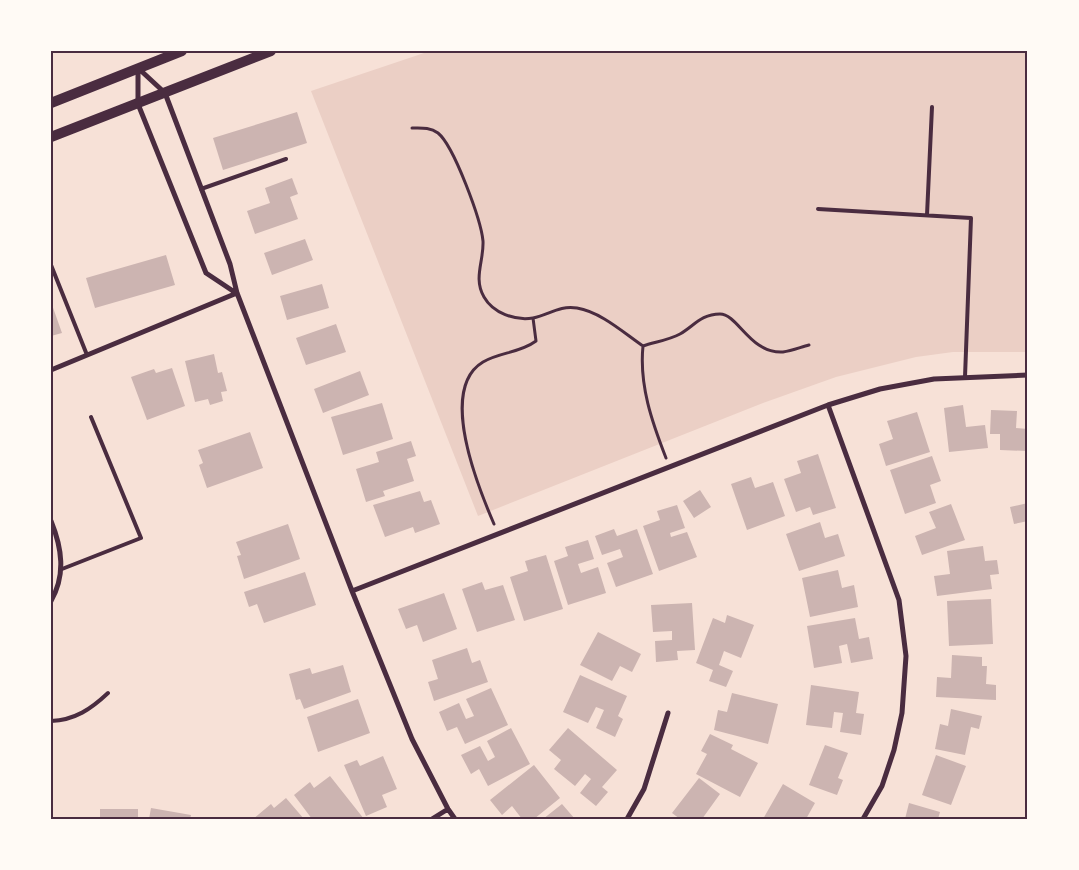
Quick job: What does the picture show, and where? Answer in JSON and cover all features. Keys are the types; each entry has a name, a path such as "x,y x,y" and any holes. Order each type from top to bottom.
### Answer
{"main road":[{"path":"51,103 182,51"},
{"path":"51,137 271,51"}],"street":[{"path":"138,68 165,93 230,264 237,293 352,591 412,739 455,819"},
{"path":"138,68 138,104 206,273 237,293"},
{"path":"51,370 237,293"},
{"path":"352,591 828,405 880,389 934,379 1028,375"},
{"path":"828,405 899,600 906,656 902,713 894,750 882,786 863,819"},
{"path":"51,520 57,536 62,569 59,587 51,601"},
{"path":"627,819 644,789 668,713"},
{"path":"432,819 448,809"}],"lane":[{"path":"927,215 932,107"},
{"path":"202,189 286,159"},
{"path":"818,209 970,218 966,377"},
{"path":"51,265 87,355"},
{"path":"62,569 141,538 91,417"},
{"path":"51,721 65,720 79,715 108,694"}],"path":[{"path":"412,128 426,127 438,133 454,154 479,222 483,242 477,281 484,298 497,311 510,317 533,318 555,309 577,308 601,318 643,346"},
{"path":"643,346 680,334 698,320 711,314 723,314 733,320 744,334 764,348 782,352 809,346"},
{"path":"498,534 474,468 461,412 463,390 470,375 483,362 526,349 536,341 533,318"},
{"path":"643,346 641,362 652,424 670,467"}],"shaded area":[{"path":"430,51 1028,51 1028,352 953,352 916,357 836,377 763,403 478,516 311,91"}],"building":[{"path":"297,112 307,143 223,170 213,138"},
{"path":"292,178 298,194 290,197 298,219 255,234 247,211 270,203 265,188"},
{"path":"305,239 313,260 272,275 264,253"},
{"path":"166,255 175,285 95,308 86,278"},
{"path":"322,284 329,308 287,320 280,296"},
{"path":"51,302 62,333 51,336"},
{"path":"336,324 346,352 306,365 296,338"},
{"path":"214,354 218,373 222,372 227,391 221,392 223,401 210,405 208,399 195,402 185,361"},
{"path":"172,368 185,406 147,420 131,377 154,369 156,373"},
{"path":"360,371 369,395 323,413 314,389"},
{"path":"382,403 393,439 343,455 331,417"},
{"path":"963,405 966,427 985,425 988,448 949,452 944,408"},
{"path":"991,410 1017,411 1016,428 1028,429 1028,451 1000,450 1000,434 990,434"},
{"path":"917,412 930,452 886,466 879,444 893,439 887,421"},
{"path":"250,432 263,468 207,488 199,465 203,463 198,450"},
{"path":"411,441 416,456 407,459 414,481 383,491 385,496 366,502 356,469 379,462 376,452"},
{"path":"818,454 836,508 813,515 810,507 796,512 784,479 801,473 797,461"},
{"path":"932,456 941,481 930,485 936,503 905,514 890,470"},
{"path":"751,477 755,488 773,482 785,516 747,530 731,484"},
{"path":"700,490 711,507 694,518 683,501"},
{"path":"420,491 424,502 431,500 440,524 415,533 413,527 385,537 373,505"},
{"path":"1028,503 1028,521 1014,524 1010,507"},
{"path":"951,504 965,540 922,555 915,536 936,528 929,512"},
{"path":"677,505 685,528 670,533 671,537 687,532 697,557 659,571 643,526 660,520 657,511"},
{"path":"820,522 825,538 838,534 845,556 799,571 786,534"},
{"path":"288,524 300,559 244,579 237,556 241,555 236,542"},
{"path":"614,529 617,536 637,529 653,574 616,587 607,563 623,557 620,549 602,555 595,536"},
{"path":"588,540 594,559 578,564 581,573 598,567 606,593 568,605 554,561 568,556 565,547"},
{"path":"983,546 985,561 997,560 999,574 990,575 992,589 937,596 934,576 950,574 947,551"},
{"path":"546,555 563,609 524,621 510,577 528,571 525,561"},
{"path":"838,570 842,588 854,585 858,607 810,617 802,578"},
{"path":"305,572 316,605 264,623 257,604 249,607 244,592"},
{"path":"482,582 485,590 503,585 515,620 477,632 462,589"},
{"path":"444,593 457,629 423,642 417,625 406,629 398,609"},
{"path":"991,599 993,644 949,646 947,601"},
{"path":"692,603 695,650 677,651 678,660 656,662 655,641 672,640 672,631 653,632 651,605"},
{"path":"727,615 754,625 741,658 724,651 719,665 733,671 726,687 709,681 713,670 696,663 713,618 725,623"},
{"path":"855,618 859,639 869,637 873,659 851,663 847,644 839,646 842,663 814,668 807,626"},
{"path":"598,632 641,654 632,672 620,666 612,681 580,665"},
{"path":"467,648 472,663 480,660 488,682 434,701 428,682 438,679 432,660"},
{"path":"952,655 982,657 982,666 987,666 986,684 996,685 996,700 936,697 937,677 951,678"},
{"path":"343,665 351,692 304,709 300,699 296,700 289,674 310,668 312,674"},
{"path":"580,675 627,696 618,716 623,719 615,737 596,728 604,710 596,707 588,723 563,712"},
{"path":"811,685 859,692 856,713 864,714 861,735 840,732 843,713 834,712 832,728 806,725"},
{"path":"491,688 508,725 465,744 457,727 447,731 439,712 459,703 466,719 474,716 466,699"},
{"path":"732,693 778,704 768,744 714,730 718,710 727,712"},
{"path":"358,699 370,733 318,752 307,717"},
{"path":"951,709 982,716 979,729 971,727 965,755 935,749 940,724 948,726"},
{"path":"511,728 530,764 488,786 479,769 471,774 461,755 480,746 488,761 495,757 487,741"},
{"path":"568,728 617,770 602,787 608,792 596,806 580,793 591,779 585,774 575,786 554,769 561,760 549,750"},
{"path":"710,734 733,745 731,749 758,763 740,797 696,774 707,754 701,751"},
{"path":"825,745 848,753 838,778 843,780 837,795 809,785"},
{"path":"936,755 966,766 951,805 922,795"},
{"path":"383,756 397,789 382,795 387,807 366,816 344,765 357,760 360,766"},
{"path":"534,765 560,798 534,819 522,819 512,806 502,815 490,800"},
{"path":"330,776 364,819 312,819 294,795 310,782 314,788"},
{"path":"699,778 720,794 702,819 680,819 672,813"},
{"path":"783,784 815,803 806,819 763,819"},
{"path":"286,798 304,819 253,819 271,804 274,808"},
{"path":"909,803 940,812 938,819 905,819"},
{"path":"562,804 575,819 543,819"},
{"path":"151,808 191,815 190,819 149,819"},
{"path":"100,809 138,809 138,819 100,819"}]}
